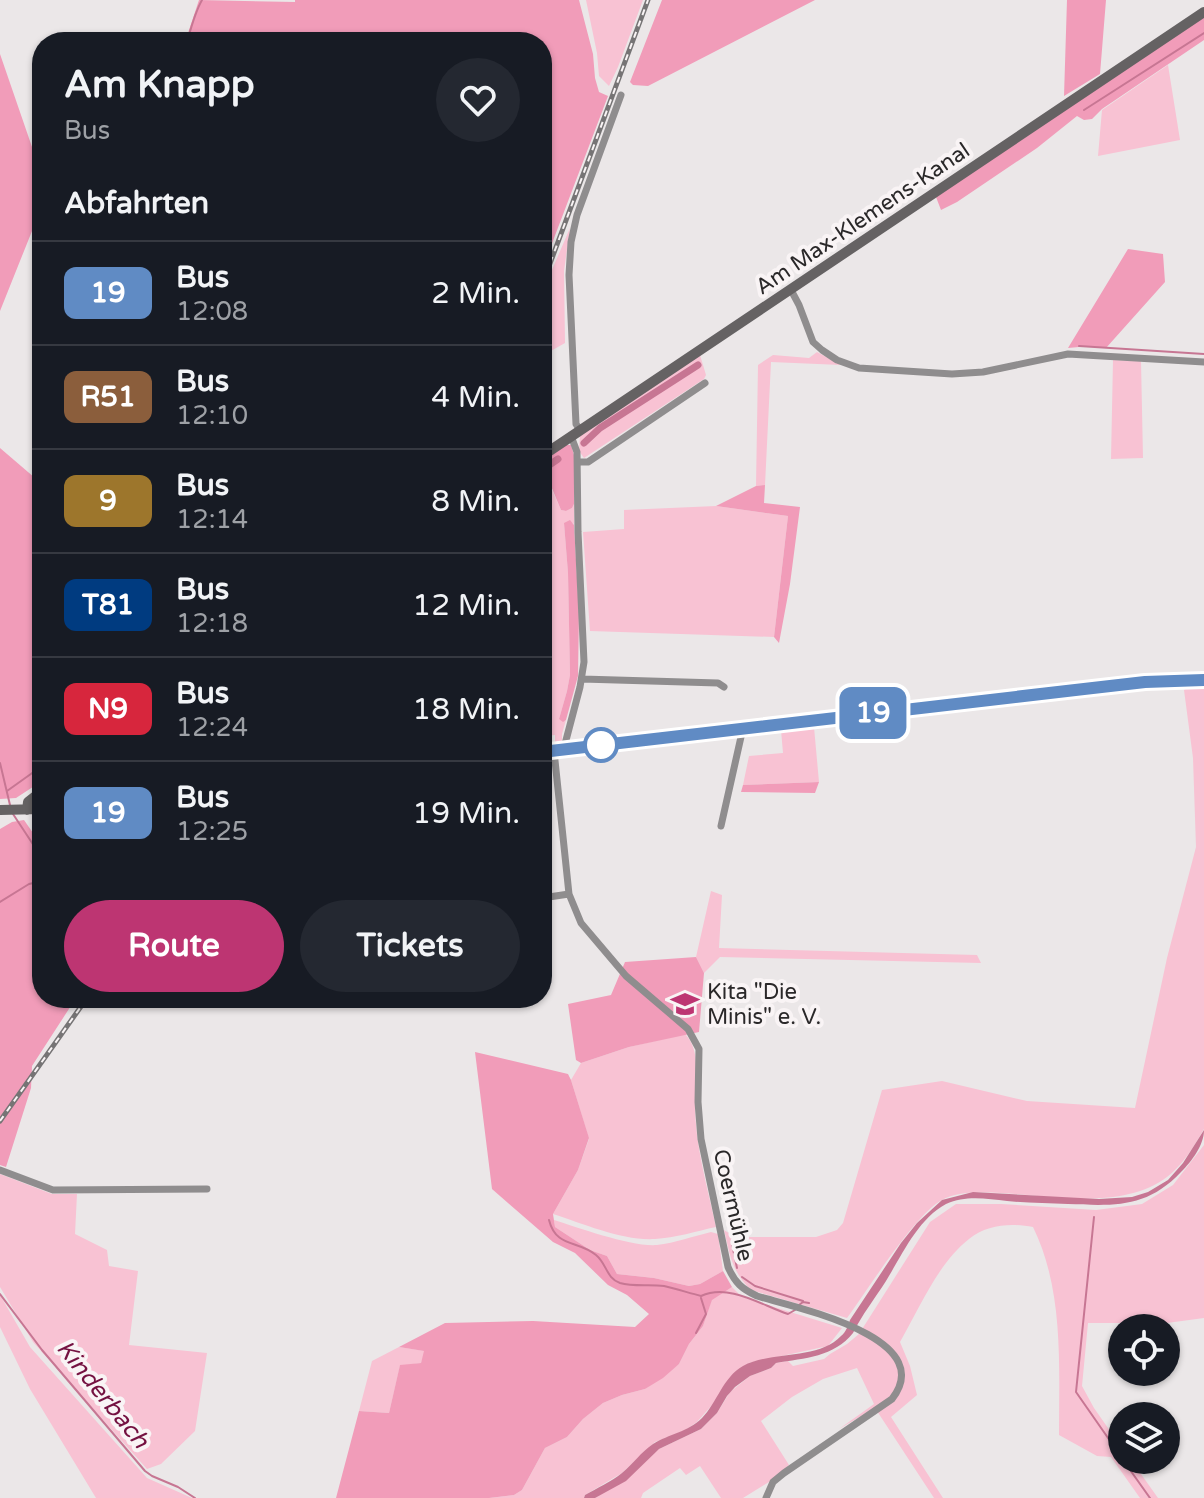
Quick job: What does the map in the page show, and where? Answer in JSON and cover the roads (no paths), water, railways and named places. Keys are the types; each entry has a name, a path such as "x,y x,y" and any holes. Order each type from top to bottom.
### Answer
{"main road":[{"name":"Am Max-Klemens-Kanal","path":"552,449 1204,12"},
{"path":"552,751 1099,687 1204,680"},
{"path":"23,810 32,799"},
{"path":"3,810 32,810"}],"street":[{"name":"Coermühle","path":"621,95 577,215 571,242 570,298 584,662 566,738 560,750 569,894 581,923 626,976 688,1029 699,1049 701,1139 728,1267 734,1281 757,1296 861,1329 893,1353 902,1378 892,1399 784,1473 773,1482 766,1498"},
{"path":"791,290 813,342 837,360 859,368 952,374 983,372 1068,354 1204,362"},
{"path":"578,462 588,462 705,383"},
{"path":"582,679 718,683 724,687"},
{"path":"721,826 743,728"},
{"path":"552,897 569,894"},
{"path":"0,1170 53,1190 207,1189"}],"waterway":[{"path":"190,32 202,0"},
{"path":"1084,110 1204,33"},
{"path":"1079,346 1204,354"},
{"path":"584,443 600,428 698,365"},
{"path":"552,463 558,459"},
{"name":"Kinderbach","path":"0,763 10,805"},
{"path":"7,791 32,773"},
{"name":"Kinderbach","path":"13,814 32,843"},
{"name":"Kinderbach","path":"0,902 32,883"},
{"path":"1094,1217 1076,1392 1108,1438"},
{"path":"549,1220 557,1235 596,1255 612,1278 620,1283 664,1286 701,1296 723,1292 788,1314 795,1310"},
{"path":"732,1244 737,1268"},
{"path":"742,1277 755,1286 803,1301"},
{"name":"Kinderbach","path":"0,1294 42,1350 145,1471 195,1498"},
{"path":"696,1333 706,1314 701,1298"},
{"path":"799,1305 809,1303"},
{"path":"1133,1474 1150,1498"}],"railway":[{"path":"552,258 648,0"},
{"path":"0,1121 80,1008"}],"place":[{"name":"Kita \"Die Minis\" e. V.","path":"685,1004"}]}
